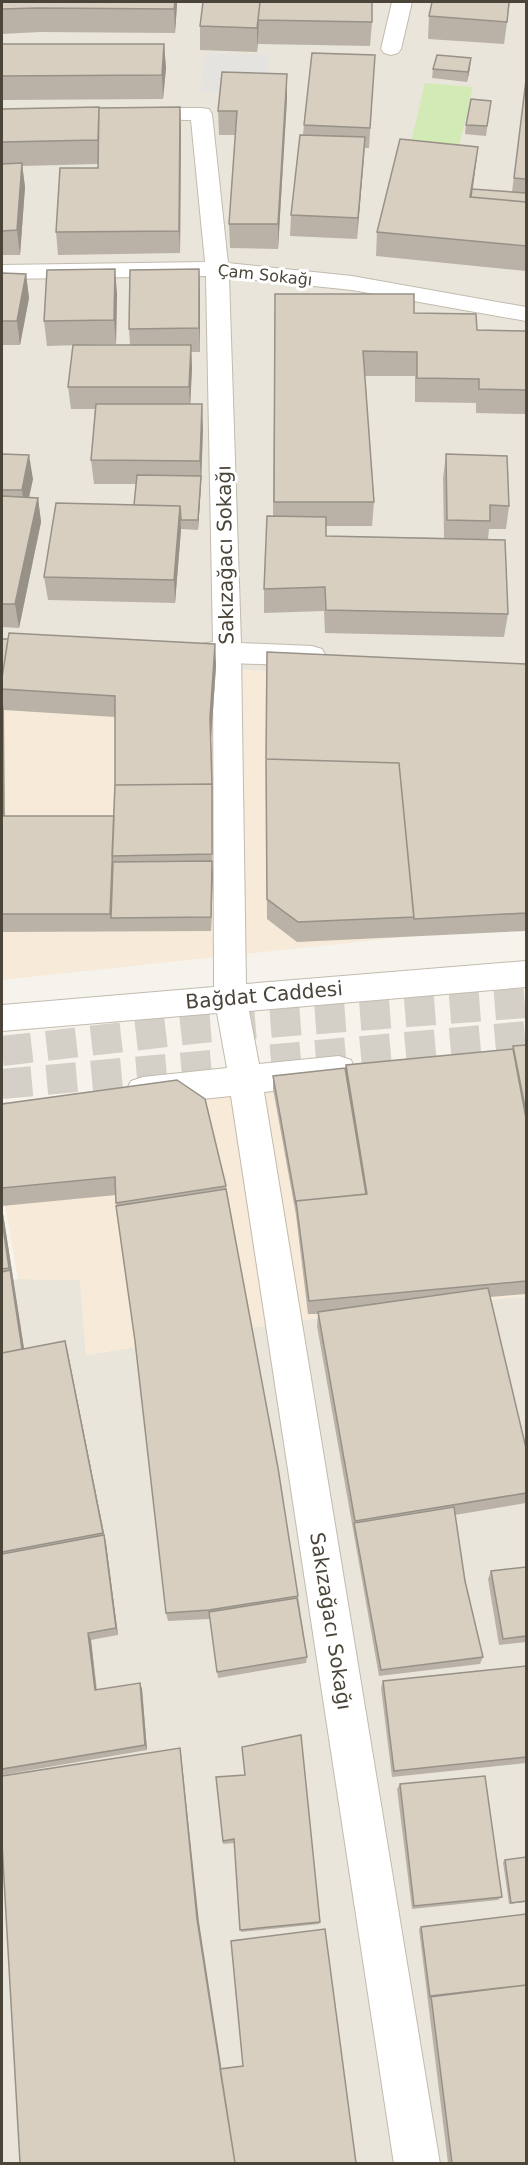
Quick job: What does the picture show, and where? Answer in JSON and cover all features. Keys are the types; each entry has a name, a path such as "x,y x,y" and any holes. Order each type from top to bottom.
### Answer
{"street":[{"path":"391,49 402,2"},
{"name":"Sakızağacı Sokağı","path":"119,114 201,114 217,269 226,653 230,997 245,1078 417,2163"},
{"name":"Çam Sokağı","path":"2,272 217,269 352,284 526,314"},
{"path":"179,651 342,658"},
{"name":"Bağdat Caddesi","path":"2,1018 230,997 526,974"},
{"path":"118,1095 245,1078 374,1066"}],"shaded area":[{"path":"2,2 526,2 526,685 2,657"},
{"path":"206,53 269,55 265,94 200,92"},
{"path":"2,657 526,685 526,924 2,980"},
{"path":"526,1063 526,1296 294,1321 86,1355 80,1280 18,1279 2,1188 2,1121 280,1084"},
{"path":"18,1279 80,1280 86,1355 294,1321 526,1296 526,2163 2,2164 2,1282"}],"green space":[{"path":"425,83 473,87 459,147 411,142"}],"building":[{"path":"2,2 175,2 174,9 2,9"},
{"path":"203,2 260,2 257,28 200,26"},
{"path":"260,2 372,2 372,22 258,20"},
{"path":"432,2 509,2 507,22 429,16"},
{"path":"2,44 164,44 162,75 2,76"},
{"path":"312,53 375,55 370,128 304,125"},
{"path":"437,55 471,58 468,72 433,69"},
{"path":"222,72 287,74 278,224 229,224 237,111 218,111"},
{"path":"526,80 526,179 514,178"},
{"path":"471,99 491,101 487,126 466,125"},
{"path":"99,107 98,140 2,142 2,109"},
{"path":"180,107 179,231 56,232 60,168 98,168 99,108"},
{"path":"300,135 365,137 358,218 291,215"},
{"path":"400,139 478,147 470,197 526,202 526,246 377,232"},
{"path":"22,163 17,230 2,231 2,164"},
{"path":"472,189 526,193 526,202 471,197"},
{"path":"115,269 114,320 44,321 47,270"},
{"path":"199,269 199,328 129,329 130,270"},
{"path":"2,273 26,274 17,321 2,321"},
{"path":"275,294 414,294 414,313 476,314 477,330 526,331 526,390 479,389 479,379 417,378 417,352 363,351 374,502 274,502"},
{"path":"73,345 191,345 189,387 68,387"},
{"path":"96,404 202,404 200,461 91,460"},
{"path":"2,454 29,455 22,490 2,490"},
{"path":"446,454 507,456 509,506 490,505 490,521 447,520"},
{"path":"137,475 201,476 198,520 181,520 180,506 134,505"},
{"path":"2,496 38,498 15,604 2,604"},
{"path":"56,503 180,506 174,580 44,577"},
{"path":"267,516 326,517 326,536 505,540 508,614 326,610 325,587 264,589"},
{"path":"9,633 215,644 210,718 212,784 115,785 115,696 2,689"},
{"path":"2,639 8,639 2,678"},
{"path":"267,652 526,664 526,913 414,919 399,763 266,759"},
{"path":"266,759 399,763 414,917 298,922 267,899"},
{"path":"212,784 212,854 112,856 115,785"},
{"path":"2,816 114,816 110,914 2,914"},
{"path":"212,861 211,917 111,918 113,862"},
{"path":"526,1045 526,1112 513,1046"},
{"path":"513,1049 526,1118 526,1281 309,1301 296,1201 367,1194 346,1065"},
{"path":"345,1068 366,1194 296,1201 296,1204 273,1076"},
{"path":"177,1080 205,1099 226,1186 116,1203 115,1177 2,1188 2,1104"},
{"path":"226,1189 278,1468 298,1596 209,1610 166,1613 135,1341 116,1206"},
{"path":"2,1220 9,1268 2,1269"},
{"path":"10,1270 22,1349 2,1353 2,1272"},
{"path":"488,1288 526,1448 526,1493 355,1521 318,1312"},
{"path":"65,1341 103,1533 2,1552 2,1353"},
{"path":"454,1507 465,1581 483,1657 381,1670 354,1523"},
{"path":"104,1535 116,1628 88,1633 95,1690 140,1683 145,1745 2,1769 2,1554"},
{"path":"526,1567 526,1636 503,1639 491,1571"},
{"path":"297,1598 307,1657 217,1672 209,1612"},
{"path":"526,1666 526,1757 394,1771 383,1681"},
{"path":"301,1735 320,1922 240,1930 234,1839 223,1841 216,1777 245,1775 242,1747"},
{"path":"180,1748 197,1919 235,2163 20,2163 2,1843 2,1776"},
{"path":"485,1776 502,1897 414,1906 400,1784"},
{"path":"526,1857 526,1901 511,1903 505,1860"},
{"path":"526,1914 526,1985 430,1997 421,1927"},
{"path":"325,1929 356,2163 235,2163 220,2069 243,2066 231,1941"},
{"path":"526,1985 526,2163 452,2163 431,1996"}],"tunnel":[{"path":"2,1051 202,1028 526,1003"},
{"path":"2,1084 526,1036"}]}
